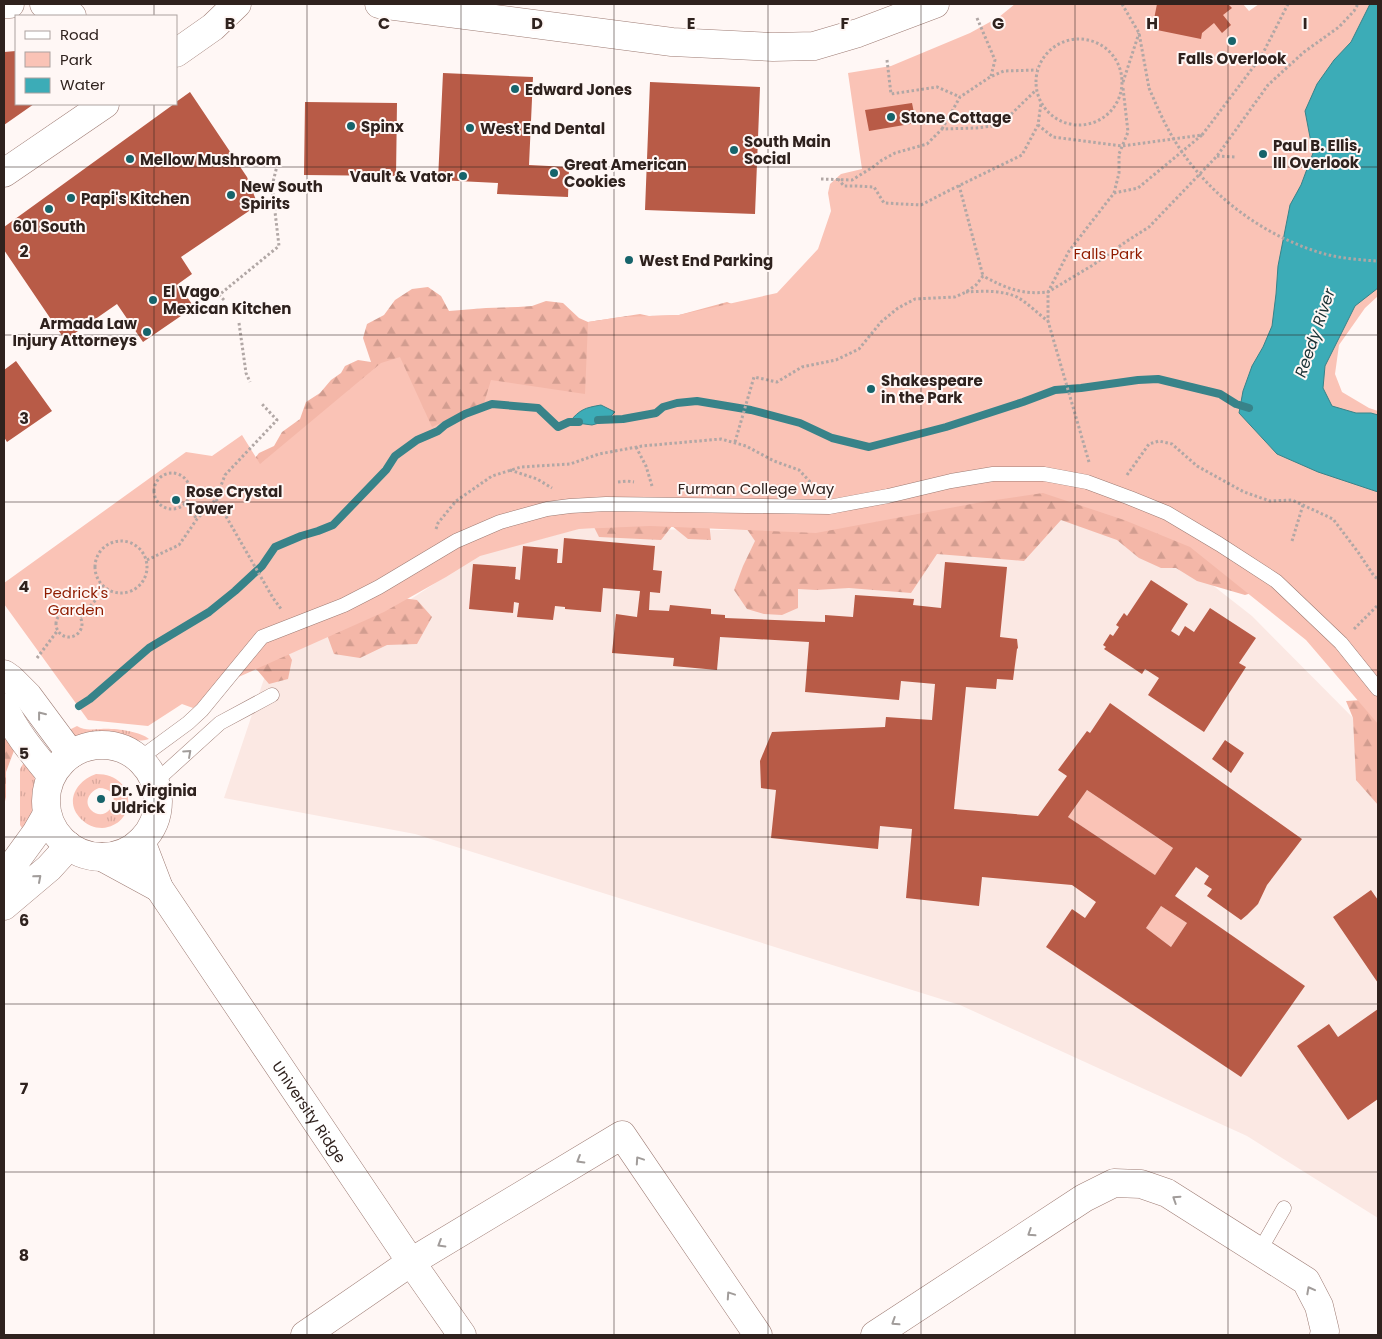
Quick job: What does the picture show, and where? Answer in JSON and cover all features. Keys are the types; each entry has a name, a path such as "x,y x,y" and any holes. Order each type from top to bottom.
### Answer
{"street":[{"path":"4,4 10,4"},
{"path":"44,4 70,15"},
{"path":"178,52 213,27 237,4"},
{"path":"379,4 672,42 773,47 814,46 858,33 935,4"},
{"path":"4,173 104,105"},
{"path":"4,674 28,696 71,754"},
{"path":"4,707 27,745 50,775"},
{"path":"90,746 111,746 130,753 139,759 155,782 158,804 155,820 147,834 127,851 102,857 85,854 69,846 55,832 47,814 47,788 50,775 71,754 90,746"},
{"path":"4,877 36,833 47,814"},
{"name":"University Ridge","path":"141,841 159,888 410,1262 462,1335"},
{"path":"4,906 49,868 69,846"},
{"name":"University Ridge","path":"102,857 159,888"},
{"path":"305,1335 410,1262 622,1135 758,1335"},
{"path":"874,1335 1084,1198 1114,1183 1141,1184 1167,1194 1306,1282 1319,1306 1325,1331 1324,1335"}],"lane":[{"name":"Furman College Way","path":"139,759 188,723 206,705 262,637 344,605 456,541 500,522 547,509 606,504 829,507 993,474 1044,474 1087,482 1167,513 1276,581 1341,643 1378,689"},
{"path":"155,782 220,723 272,696"},
{"path":"206,705 220,723"},
{"path":"1259,1252 1284,1208"}],"path":[{"path":"1122,4 1140,33 1149,88 1169,131 1182,152 1210,187 1245,216 1266,230 1317,252 1378,261"},
{"path":"1114,193 1138,188 1202,135 1261,57 1288,4"},
{"path":"959,185 983,276 1005,287 1026,293 1048,292 1093,265 1149,227 1217,156 1268,85 1304,52 1339,27 1358,4"},
{"path":"977,18 994,60 990,77"},
{"path":"1089,462 1048,324 1048,292 1070,251 1114,193 1118,173 1118,154 1128,132 1122,83 1120,68 1110,52 1100,44 1081,39 1071,40 1055,46 1045,55 1038,70 1036,82 1036,90 1041,102 1049,112 1060,120 1072,124 1086,124 1098,120 1109,113 1117,102 1122,90 1122,83 1140,33"},
{"path":"887,60 891,94 937,87 960,97"},
{"path":"821,179 852,180 895,153 927,144 942,129 960,97 990,77 1004,71 1038,70"},
{"path":"942,129 1000,125 1036,90"},
{"path":"838,179 844,186 874,187 884,202 921,205 1022,155 1038,125 1041,102"},
{"path":"1038,125 1053,137 1122,146 1202,135"},
{"path":"1217,156 1236,156"},
{"path":"224,300 219,295 279,246 272,186 278,162"},
{"path":"734,442 754,377 777,382 802,367 836,360 860,350 881,322 898,308 915,299 955,297 976,285 983,276"},
{"path":"966,292 998,292 1018,298 1048,324"},
{"path":"239,323 246,372 250,382"},
{"path":"147,560 179,545 197,519 216,499 225,475 277,420 261,403"},
{"path":"431,556 434,534 438,523 456,501 492,476 522,467 570,464 599,454 636,447 721,438 746,446 774,461 799,470 816,488"},
{"path":"1126,477 1149,444 1159,441 1172,444 1197,466 1244,492 1270,501 1292,500 1333,519 1378,579"},
{"path":"636,447 646,466 658,504"},
{"path":"173,473 187,481 190,488 189,497 185,504 171,510 157,502 154,495 154,487 158,480 164,475 173,473"},
{"path":"216,499 273,598"},
{"path":"185,504 197,519"},
{"path":"1292,541 1303,505"},
{"path":"119,541 136,545 143,552 147,560 144,580 137,588 127,593 116,593 106,588 98,580 94,570 95,560 100,550 108,544 119,541"},
{"path":"80,617 106,588"},
{"path":"1341,643 1378,605"},
{"path":"64,613 75,613 80,617 81,630 76,636 62,635 58,630 56,623 59,616 64,613"},
{"path":"37,658 58,630"}],"shaded area":[{"path":"995,499 1156,541 1252,616 1378,743 1378,1218 1247,1136 960,1005 415,834 224,798 271,658 408,601 478,555 578,529 748,530 921,520"}],"green space":[{"name":"Falls Park","path":"1015,4 1243,4 1249,11 1259,4 1378,4 1378,296 1365,308 1339,345 1335,374 1342,392 1369,408 1378,411 1378,724 1306,640 1190,547 1124,520 1043,493 982,502 816,533 650,526 579,529 480,556 384,612 234,679 193,708 182,704 148,726 88,720 4,604 4,583 186,452 212,456 242,435 260,464 381,363 400,357 432,427 484,403 491,380 585,394 588,322 621,317 679,315 777,293 818,249 831,211 828,193 830,184 841,174 862,169 848,73 891,66 970,33 999,17"},
{"path":"428,287 441,296 449,311 532,306 546,301 563,303 579,318 588,322 640,314 649,316 679,315 727,302 1017,421 1261,590 1245,595 1197,581 1176,568 1161,568 1139,558 1117,540 1061,520 1024,561 937,554 911,593 849,588 798,589 798,608 782,615 764,614 747,609 734,590 755,541 738,516 709,522 711,540 688,539 672,526 661,540 599,537 590,519 577,479 402,598 417,600 432,617 417,644 387,645 360,658 334,654 326,632 286,649 292,660 288,679 269,684 258,671 221,640 247,468 259,453 274,446 282,432 300,419 306,402 320,393 331,380 341,373 345,366 358,360 371,362 363,338 367,324 384,315 395,300 412,289"},
{"path":"1378,699 1378,805 1356,780 1353,718 1346,701"},
{"path":"77,726 86,729 126,731 145,736 149,739 132,740 103,734 78,738 69,730"},
{"path":"4,732 15,748 6,772 4,806"},
{"path":"27,760 35,778 38,798 36,811 26,834 20,825 20,769"},
{"path":"96,774 110,776 120,782 126,790 127,810 114,825 102,828 93,827 83,821 76,812 73,806 75,793 78,787 89,777","holes":["99,788 108,790 114,800 112,806 104,814 97,814 89,807 89,797"]},
{"path":"1087,790 1173,848 1155,875 1068,817"},
{"path":"1161,906 1187,923 1171,947 1146,928"}],"water":[{"name":"Reedy River","path":"1370,4 1378,4 1378,288 1355,306 1325,366 1323,388 1332,406 1356,413 1378,415 1378,492 1318,472 1277,454 1239,413 1243,391 1252,366 1272,326 1278,266 1290,205 1301,185 1313,153 1305,111 1317,84 1334,60 1351,42"},
{"path":"601,405 615,412 606,421 592,425 569,422 583,410"}],"building":[{"path":"1157,4 1228,4 1232,8 1223,15 1231,25 1222,33 1214,23 1202,33 1201,39 1152,29"},
{"path":"15,51 15,105 33,105 4,125 4,52"},
{"path":"443,73 533,77 529,165 569,167 568,197 497,194 498,183 438,180"},
{"path":"650,82 760,87 755,214 645,210"},
{"path":"190,92 247,177 258,205 181,257 192,274 178,284 194,307 143,342 117,304 65,340 4,250 4,227 173,105 178,105 178,101"},
{"name":"Spinx","path":"305,102 397,103 396,176 304,175"},
{"name":"Stone Cottage","path":"912,103 916,123 869,131 865,110"},
{"path":"16,361 52,411 7,442 4,437 4,370"},
{"path":"564,538 655,546 653,570 662,571 660,593 650,592 649,610 669,611 670,605 711,609 711,614 725,615 725,618 825,622 825,615 853,617 855,595 914,599 913,605 941,608 945,562 1007,567 1000,637 1017,639 1018,648 1013,680 997,679 996,689 966,687 954,809 1038,816 1067,776 1058,770 1087,731 1090,733 1110,703 1302,839 1267,885 1258,904 1241,920 1207,896 1212,889 1204,884 1209,876 1196,867 1175,896 1305,986 1241,1077 1046,947 1072,909 1085,918 1096,902 1072,885 982,877 979,906 906,898 912,829 880,826 878,849 771,838 776,790 761,788 760,761 772,732 885,727 886,717 932,720 935,684 901,681 899,700 805,692 809,642 720,637 717,670 673,666 674,658 612,653 616,614 637,617 640,591 603,588 601,612 565,609 565,607 555,606 553,620 517,617 519,603 514,602 513,613 469,609 473,564 516,567 515,579 520,580 523,546 558,549 557,563 562,563","holes":["1087,790 1173,848 1155,875 1068,817","1161,906 1187,923 1171,947 1146,928"]},
{"path":"1151,580 1188,604 1171,631 1179,636 1185,626 1194,632 1210,608 1256,638 1239,663 1246,667 1204,732 1148,695 1159,678 1145,669 1142,674 1104,649 1106,647 1103,645 1110,634 1113,636 1119,627 1116,625 1124,613 1127,616"},
{"path":"1225,740 1244,753 1231,773 1212,759"},
{"path":"1371,890 1378,900 1378,983 1333,917"},
{"path":"1378,1009 1378,1099 1348,1120 1297,1046 1329,1024 1338,1037"}],"waterway":[{"path":"598,420 623,419 656,413 663,407 677,403 697,401 751,410 800,423 832,438 869,447 946,427 1055,390 1138,380 1158,379 1220,394 1236,404 1249,408"},
{"path":"79,706 90,699 149,648 209,612 235,591 262,566 275,547 333,525 386,470 395,456 417,440 438,431 465,414 492,404 538,408 558,427 569,422 579,422"}],"place":[{"name":"Falls Overlook","path":"1232,41"},
{"name":"Edward Jones","path":"515,89"},
{"name":"Stone Cottage","path":"891,117"},
{"name":"Spinx","path":"351,126"},
{"name":"West End Dental","path":"470,128"},
{"name":"South Main Social","path":"734,150"},
{"name":"Paul B. Ellis, III Overlook","path":"1263,154"},
{"name":"Mellow Mushroom","path":"130,159"},
{"name":"Great American Cookies","path":"554,173"},
{"name":"Vault & Vator","path":"463,176"},
{"name":"New South Spirits","path":"231,195"},
{"name":"Papi's Kitchen","path":"71,198"},
{"name":"601 South","path":"49,209"},
{"name":"West End Parking","path":"629,260"},
{"name":"El Vago Mexican Kitchen","path":"153,300"},
{"name":"Armada Law Injury Attorneys","path":"147,332"},
{"name":"Shakespeare in the Park","path":"871,389"},
{"name":"Rose Crystal Tower","path":"176,500"},
{"name":"Dr. Virginia Uldrick","path":"101,799"}],"park label":[{"name":"Pedrick's Garden","path":"76,600"}]}
